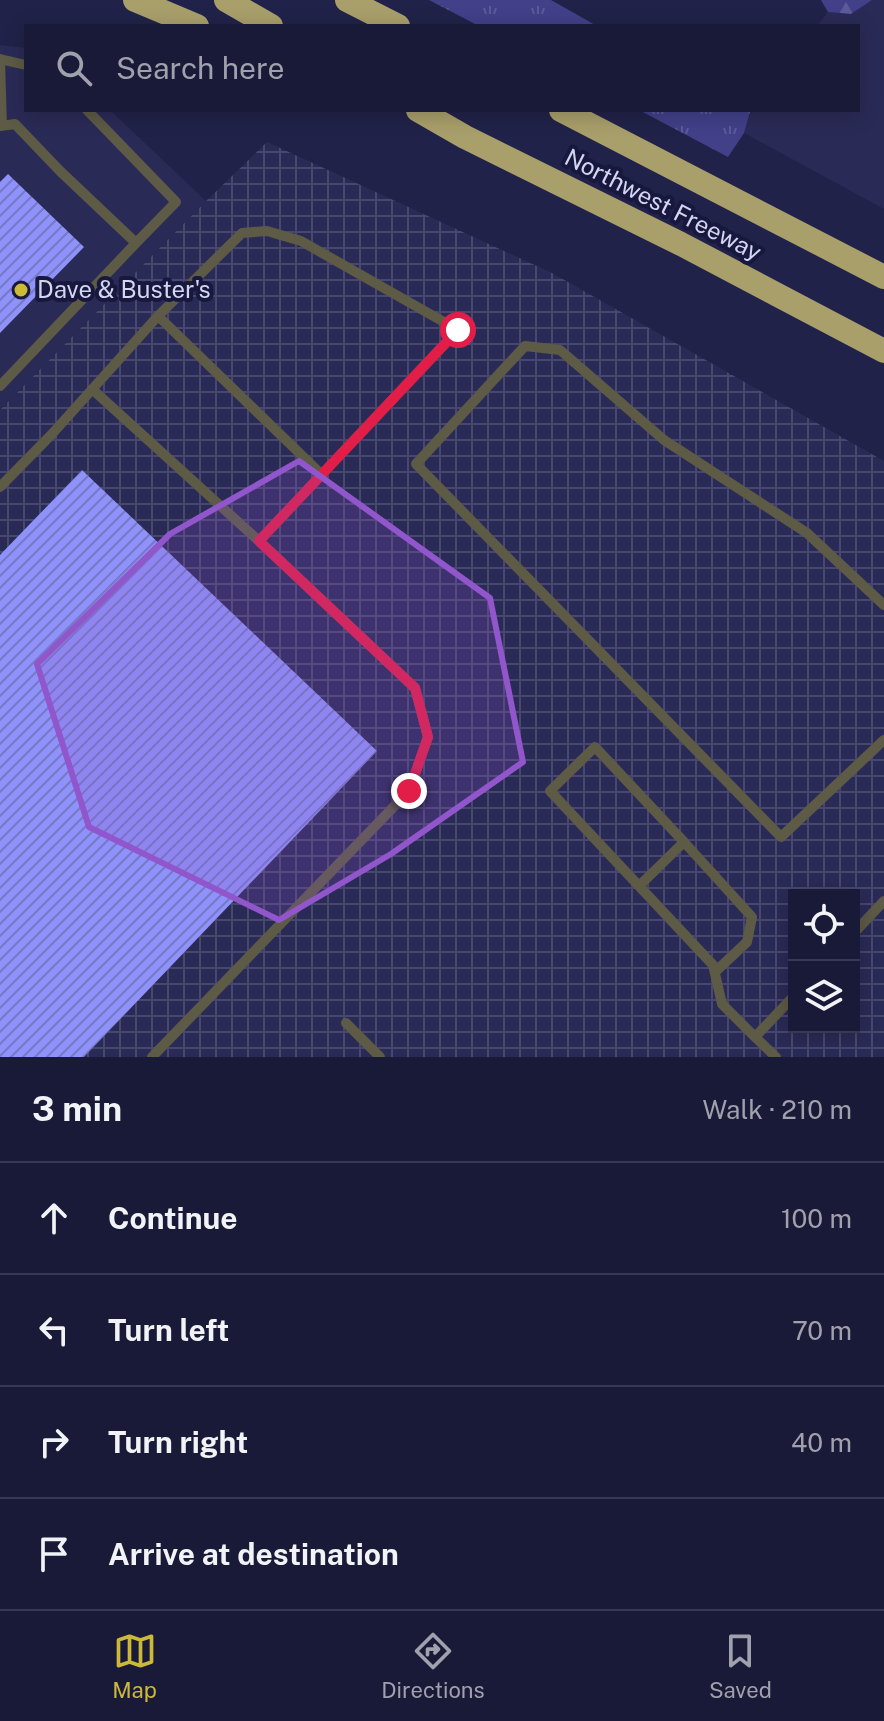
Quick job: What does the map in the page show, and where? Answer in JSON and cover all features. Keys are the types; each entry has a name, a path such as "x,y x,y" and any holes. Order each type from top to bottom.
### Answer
{"highway":[{"path":"135,0 192,24"},
{"path":"226,0 268,24"},
{"path":"347,0 394,24"},
{"path":"404,112 465,137"},
{"name":"Northwest Freeway","path":"421,112 884,351"},
{"name":"Northwest Freeway","path":"565,112 884,277"}],"lane":[{"path":"24,65 0,59 1,126 15,124 136,243"},
{"path":"0,386 176,202 89,112"},
{"path":"0,487 158,316 242,233 267,231 301,241 458,330 259,541"},
{"path":"158,316 321,474"},
{"path":"884,605 807,533 664,440 560,350 525,346 416,464 781,837 884,740"},
{"path":"92,389 415,688 428,737 409,791 152,1057"},
{"path":"715,972 747,942 752,917 595,747 550,791 713,965 722,1004 776,1057"},
{"path":"639,886 684,842"},
{"path":"860,927 884,901"},
{"path":"755,1037 788,1002"},
{"path":"346,1023 380,1057"}],"highlighted area":[{"path":"299,461 490,598 523,762 391,854 279,920 89,827 37,664 170,534"}],"shaded area":[{"path":"872,0 884,0 884,209 744,133 750,112 860,112 860,24 819,24 828,12 851,14"},
{"path":"0,45 24,48 24,112 112,112 206,201 0,410"},
{"path":"267,142 552,273 884,461 884,1057 0,1057 0,410"}],"green space":[{"path":"429,0 551,0 593,24 475,24"},
{"path":"821,0 872,0 851,14 828,12"},
{"path":"643,112 750,112 744,133 728,157"}],"building":[{"name":"Dave & Buster's","path":"8,174 84,247 0,333 0,182"},
{"path":"82,470 377,751 84,1057 0,1057 0,555"}],"place":[{"name":"Dave & Buster's","path":"21,290"}],"route":[{"path":"409,791 428,737 415,688 259,541 458,330"}]}
